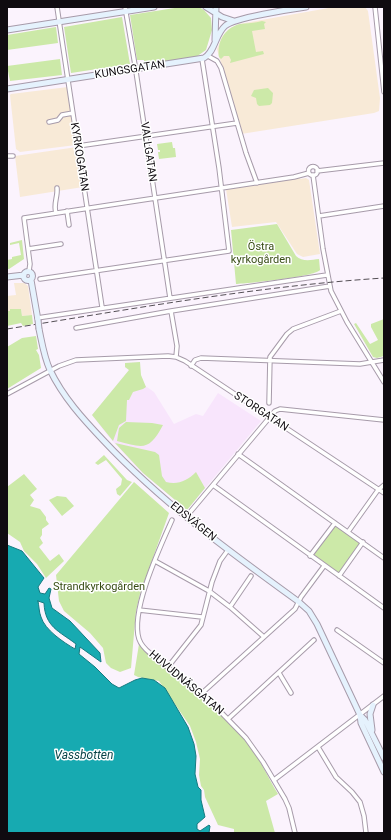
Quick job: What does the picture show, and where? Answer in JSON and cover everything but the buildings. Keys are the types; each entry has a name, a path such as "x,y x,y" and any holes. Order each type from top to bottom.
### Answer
{"main road":[{"path":"7,30 59,22 125,9 154,7"},
{"path":"206,7 216,14 234,21"},
{"path":"208,56 212,50 215,40 217,23 216,7"},
{"path":"215,40 224,27 234,21 306,7"},
{"name":"KUNGSGATAN","path":"7,89 202,59 208,56"},
{"path":"7,277 24,275 26,272 33,275 31,280 26,280 24,275"},
{"name":"EDSVÄGEN","path":"31,280 44,353 50,371 69,401 87,423 137,474 186,517 305,607 315,620 360,715 363,727 384,772"},
{"path":"373,705 370,718 375,739"},
{"name":"EDSVÄGEN","path":"360,715 365,720 384,758"}],"street":[{"name":"KYRKOGATAN","path":"56,7 102,307"},
{"path":"375,7 384,92"},
{"name":"VALLGATAN","path":"125,9 136,69 170,298"},
{"path":"208,56 217,61 220,68 246,153 257,182"},
{"path":"40,279 230,251 202,59"},
{"path":"49,122 58,120 62,115 73,113"},
{"path":"78,146 237,123"},
{"path":"7,156 13,156"},
{"path":"384,163 317,171 313,176 330,286 341,311 371,363 384,382"},
{"path":"308,173 312,166 316,168 317,171"},
{"path":"29,272 24,218 294,177 308,173 313,176"},
{"path":"56,212 55,205 57,188"},
{"path":"319,216 384,206"},
{"path":"67,211 69,225"},
{"path":"28,249 61,244"},
{"path":"38,319 102,307 328,275"},
{"path":"76,328 171,311 330,286"},
{"path":"7,394 50,371 76,360 168,356 176,357 177,346 171,311"},
{"path":"269,402 269,360 274,350 289,331 341,311"},
{"name":"STORGATAN","path":"176,357 384,493"},
{"path":"191,366 195,360 201,358 360,364 384,360"},
{"path":"186,517 275,411 280,409 384,420"},
{"path":"238,454 384,558"},
{"path":"348,532 384,484"},
{"path":"213,485 384,608"},
{"name":"HUVUDNÄSGATAN","path":"172,520 155,561 139,610 139,639 151,654 201,694 228,719 253,747 288,804 295,833"},
{"path":"310,556 335,523"},
{"path":"339,576 363,542"},
{"path":"168,668 202,623 202,617 209,591 220,561 228,550"},
{"path":"155,561 209,591 230,607 264,638"},
{"path":"201,694 294,609 324,566"},
{"path":"230,607 251,576"},
{"path":"139,610 202,617"},
{"path":"337,630 384,663"},
{"path":"228,719 314,640"},
{"path":"279,673 291,693"},
{"path":"274,780 384,696"},
{"path":"318,747 336,777 360,802 364,816 366,833"}],"shaded area":[{"path":"334,7 365,7 368,11 380,98 379,111 241,134 217,49 222,37 229,29 239,24"},
{"path":"68,87 76,145 20,152 16,149 10,95"},
{"path":"77,147 83,187 20,197 15,156"},
{"path":"300,176 300,179 306,178 309,180 320,254 303,257 297,254 276,222 232,227 226,189"},
{"path":"14,283 24,283 28,286 32,315 22,316 21,309 10,309 11,311 7,311 7,296 16,295"},
{"path":"140,362 139,372 144,385 154,392 174,424 196,414 203,416 218,393 261,421 187,510 139,470 108,436 92,415 129,370 125,367 125,363"}],"green space":[{"path":"181,7 199,7 211,18 212,30 206,50 196,57 144,65 144,60 137,60 130,15"},
{"path":"122,17 130,64 71,73 64,27"},
{"path":"262,21 266,22 264,24 265,29 252,31 256,52 263,51 264,54 230,63 231,60 229,56 224,56 221,59 219,57 219,46 226,32 234,26 240,24"},
{"path":"56,27 58,43 7,50 7,35"},
{"path":"60,59 62,75 10,81 7,66"},
{"path":"268,88 273,93 272,103 270,105 259,106 256,98 251,96 254,90"},
{"path":"172,142 173,148 175,148 176,157 159,159 158,152 160,152 160,150 158,150 157,144"},
{"name":"Östra kyrkogården","path":"277,224 296,256 304,260 319,259 320,270 315,273 294,277 236,284 231,230"},
{"path":"22,240 24,259 7,269 7,260 21,255 19,243 10,245 10,243"},
{"path":"10,309 21,309 22,316 32,315 33,324 23,326 21,323 7,326 7,311 10,311"},
{"path":"384,319 384,356 377,358 373,357 354,324 356,323 370,344 378,340 371,327 371,324"},
{"path":"36,336 38,349 36,350 39,355 41,368 7,389 7,347 22,338"},
{"path":"140,362 141,375 146,387 133,392 129,400 127,400 126,421 119,425 113,441 92,415 129,370 125,367 125,363"},
{"path":"126,422 163,425 154,439 145,445 140,446 117,441 119,428"},
{"path":"115,443 155,452 159,455 162,476 166,482 182,482 196,472 205,488 187,510 143,473"},
{"path":"104,455 127,480 132,482 120,496 117,494 116,489 121,485 122,479 106,460 98,465 95,463"},
{"path":"24,474 37,489 30,495 34,500 30,506 40,509 49,524 42,529 42,535 40,538 43,543 39,547 50,561 59,554 64,561 46,578 37,564 24,551 20,542 7,533 7,487"},
{"name":"Strandkyrkogården","path":"134,482 169,513 140,594 136,611 131,668 120,672 111,668 106,663 103,648 90,633 64,611 59,601 56,575"},
{"path":"57,496 66,497 74,506 62,516 49,500"},
{"path":"335,525 361,543 338,574 312,555"},
{"path":"139,644 147,653 223,715 245,739 259,759 278,794 266,801 275,833 234,833 234,829 218,825 201,786 199,775 200,759 190,726 159,681 134,675"}],"water":[{"name":"Vassbotten","path":"7,545 22,551 44,578 38,587 40,593 45,594 49,588 51,589 49,598 52,608 70,621 100,653 101,662 80,647 79,654 112,684 119,688 142,678 154,680 165,688 188,727 194,744 196,756 195,774 198,787 201,790 201,800 205,817 197,824 197,829 200,831 209,825 210,826 209,833 7,833","holes":["38,601 44,603 47,618 50,623 54,628 76,644 75,649 55,635 43,622"]}],"railway":[{"path":"7,329 242,292 384,278"}]}
